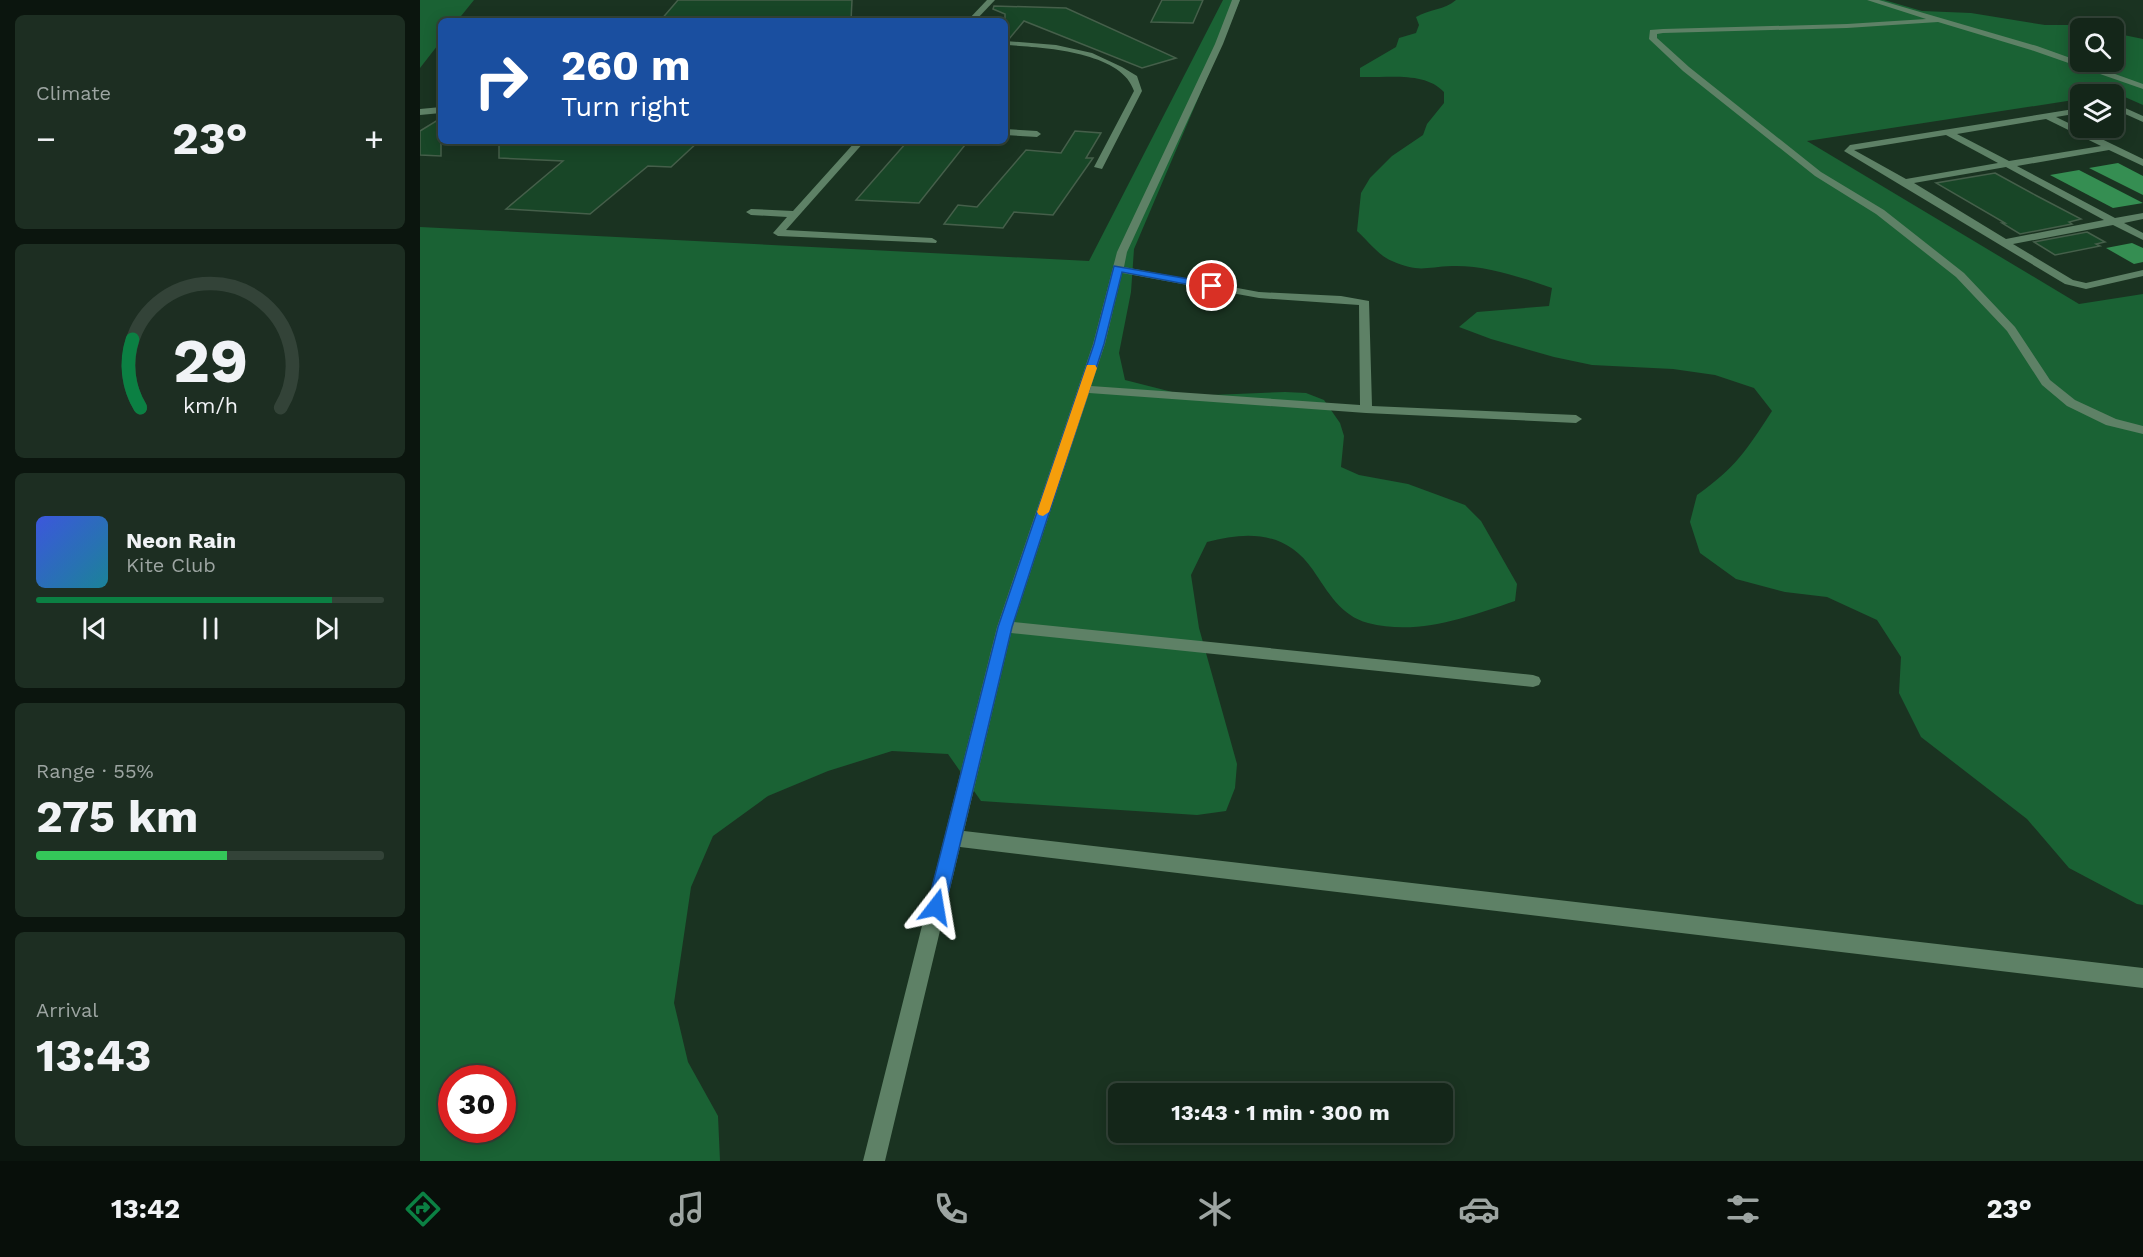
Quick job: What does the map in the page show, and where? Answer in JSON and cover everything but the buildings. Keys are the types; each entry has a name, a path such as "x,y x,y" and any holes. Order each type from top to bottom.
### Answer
{"street":[{"path":"974,18 991,0"},
{"path":"874,1161 1005,627 1099,344 1122,252 1219,44 1236,0"},
{"path":"1871,0 2034,48 2143,87"},
{"path":"1937,20 1847,26 1663,31 1653,32 1653,39 1686,69 1818,174 1880,212 1960,275 2011,329 2046,382 2071,403 2111,422 2143,430"},
{"path":"1008,43 1046,45 1080,51 1112,64 1134,78 1137,84 1136,97 1099,167"},
{"path":"420,112 438,110"},
{"path":"2124,110 2143,118"},
{"path":"2070,113 1850,148 1853,154 1905,182 2069,282 2086,286 2143,273"},
{"path":"2048,117 2143,163"},
{"path":"1008,132 1036,134"},
{"path":"1949,133 2143,237"},
{"path":"858,144 778,233 932,241"},
{"path":"1905,182 2110,147"},
{"path":"751,212 795,214"},
{"path":"2006,242 2143,216"},
{"path":"1118,268 1259,295 1341,299 1365,303 1366,409"},
{"path":"1084,389 1366,409 1576,419"},
{"path":"1005,627 1533,681"},
{"path":"953,838 2143,978"}],"shaded area":[{"path":"420,0 474,0 459,18 438,18 438,45 420,68"},
{"path":"1223,0 1240,0 1134,249 1131,292 1119,353 1125,380 1188,396 1285,392 1306,393 1324,400 1340,423 1344,436 1341,467 1359,475 1408,484 1465,505 1481,521 1517,584 1515,601 1443,623 1424,626 1405,627 1368,623 1358,620 1343,609 1302,557 1278,541 1265,537 1237,536 1207,542 1191,575 1199,628 1237,764 1235,788 1226,811 1197,815 981,801 948,754 892,751 828,771 768,796 713,836 691,887 674,1003 688,1062 718,1116 720,1161 420,1161 420,227 1089,261"},
{"path":"1456,0 1884,0 1922,11 1971,13 2045,25 2070,25 2070,72 2124,72 2124,35 2143,39 2143,105 2124,97 2124,84 2070,84 2070,101 1807,141 2079,304 2143,294 2143,905 2069,868 2027,819 1921,737 1899,693 1901,657 1877,620 1827,597 1785,592 1736,579 1700,553 1690,522 1697,495 1731,467 1772,411 1754,388 1715,375 1673,369 1592,365 1491,339 1459,327 1477,312 1549,306 1552,288 1477,267 1409,267 1382,255 1357,231 1361,193 1370,178 1392,156 1423,135 1427,124 1444,103 1444,92 1427,81 1405,77 1360,77 1360,68 1396,47 1399,38 1416,33 1419,25 1416,17 1447,6"},
{"path":"2118,163 2143,176 2143,195 2089,168"},
{"path":"2079,170 2143,203 2113,208 2050,175"},
{"path":"2132,243 2143,248 2143,262 2134,264 2106,248"}],"slow traffic":[{"path":"1043,512 1091,368"}],"route":[{"path":"936,907 1005,627 1099,344 1118,268 1212,286"}]}
